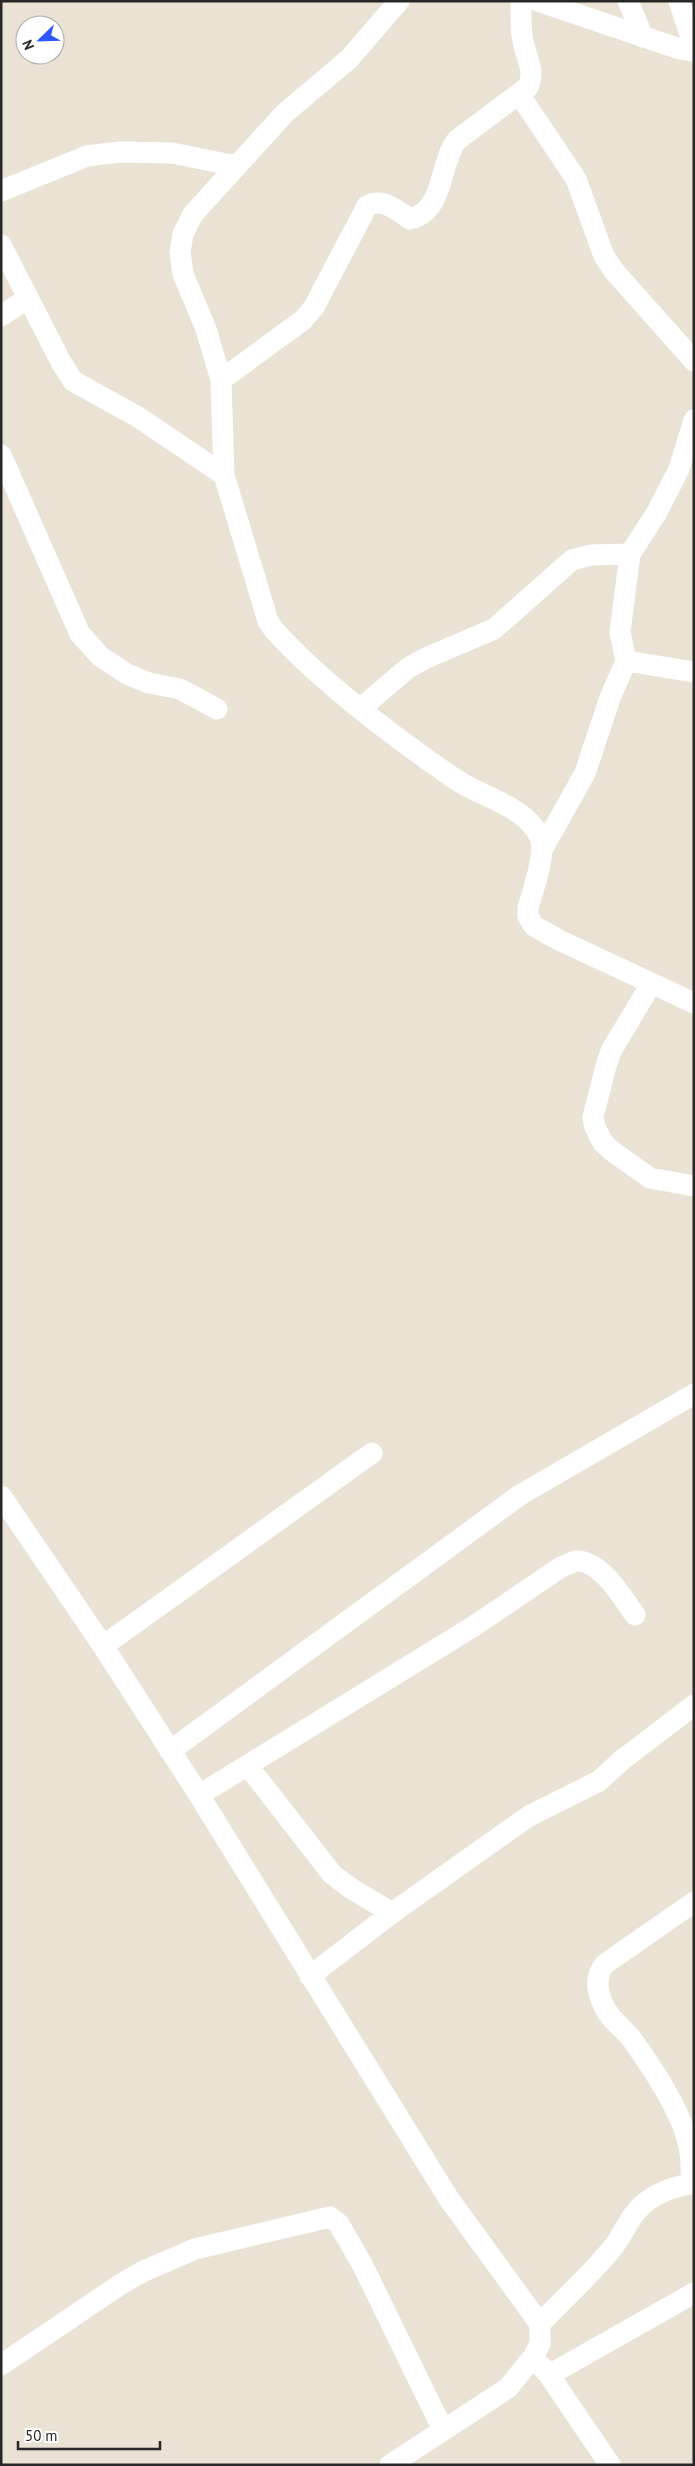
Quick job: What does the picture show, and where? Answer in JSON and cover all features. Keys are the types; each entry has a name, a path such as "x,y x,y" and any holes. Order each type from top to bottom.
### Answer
{"street":[{"path":"399,1 349,58 285,113 193,214 184,234 180,252 183,274 206,329 221,380 224,475 268,621 281,638 360,709 457,780 525,817 540,836 544,848"},
{"path":"221,380 302,320 314,307 367,206 374,202 382,202 410,219 424,213 441,187 452,147 457,140 528,87 532,77 532,70 522,41 521,1"},
{"path":"538,1 680,50 694,51"},
{"path":"628,1 642,37"},
{"path":"679,1 694,46"},
{"path":"519,94 576,179 604,256 614,271 694,361"},
{"path":"1,191 87,156 102,154 172,153 236,166"},
{"path":"1,245 61,362 73,381 138,417 224,475"},
{"path":"1,316 28,298"},
{"path":"694,420 679,470 657,512 630,554 620,632 626,661 610,698 585,773 544,848 528,908 528,916 534,926 559,940 694,1003"},
{"path":"1,455 80,634 101,657 127,674 149,683 180,689 217,709"},
{"path":"360,709 408,668 426,658 494,629 572,560 591,555 630,554"},
{"path":"626,661 694,672"},
{"path":"651,984 612,1051 606,1066 593,1117 595,1128 603,1143 650,1178 694,1186"},
{"path":"170,1751 520,1495 694,1394"},
{"path":"103,1646 372,1453"},
{"path":"5,1508 103,1646 199,1796 449,2199 540,2324 540,2344 533,2357 508,2388 390,2465"},
{"path":"199,1796 474,1626 561,1567 576,1561 591,1566 605,1574 635,1615"},
{"path":"310,1976 392,1912 529,1816 583,1791 599,1781 622,1760 694,1705"},
{"path":"248,1766 332,1874 348,1887 392,1912"},
{"path":"540,2324 614,2246 633,2214 643,2204 657,2194 672,2187 693,2183 688,2141 674,2107 656,2074 630,2036 612,2019 604,2007 597,1984 598,1975 605,1964 694,1902"},
{"path":"1,2365 121,2284 144,2271 195,2250 330,2217 339,2224 363,2266 443,2430"},
{"path":"549,2375 694,2292"},
{"path":"533,2357 549,2375 610,2465"}]}
